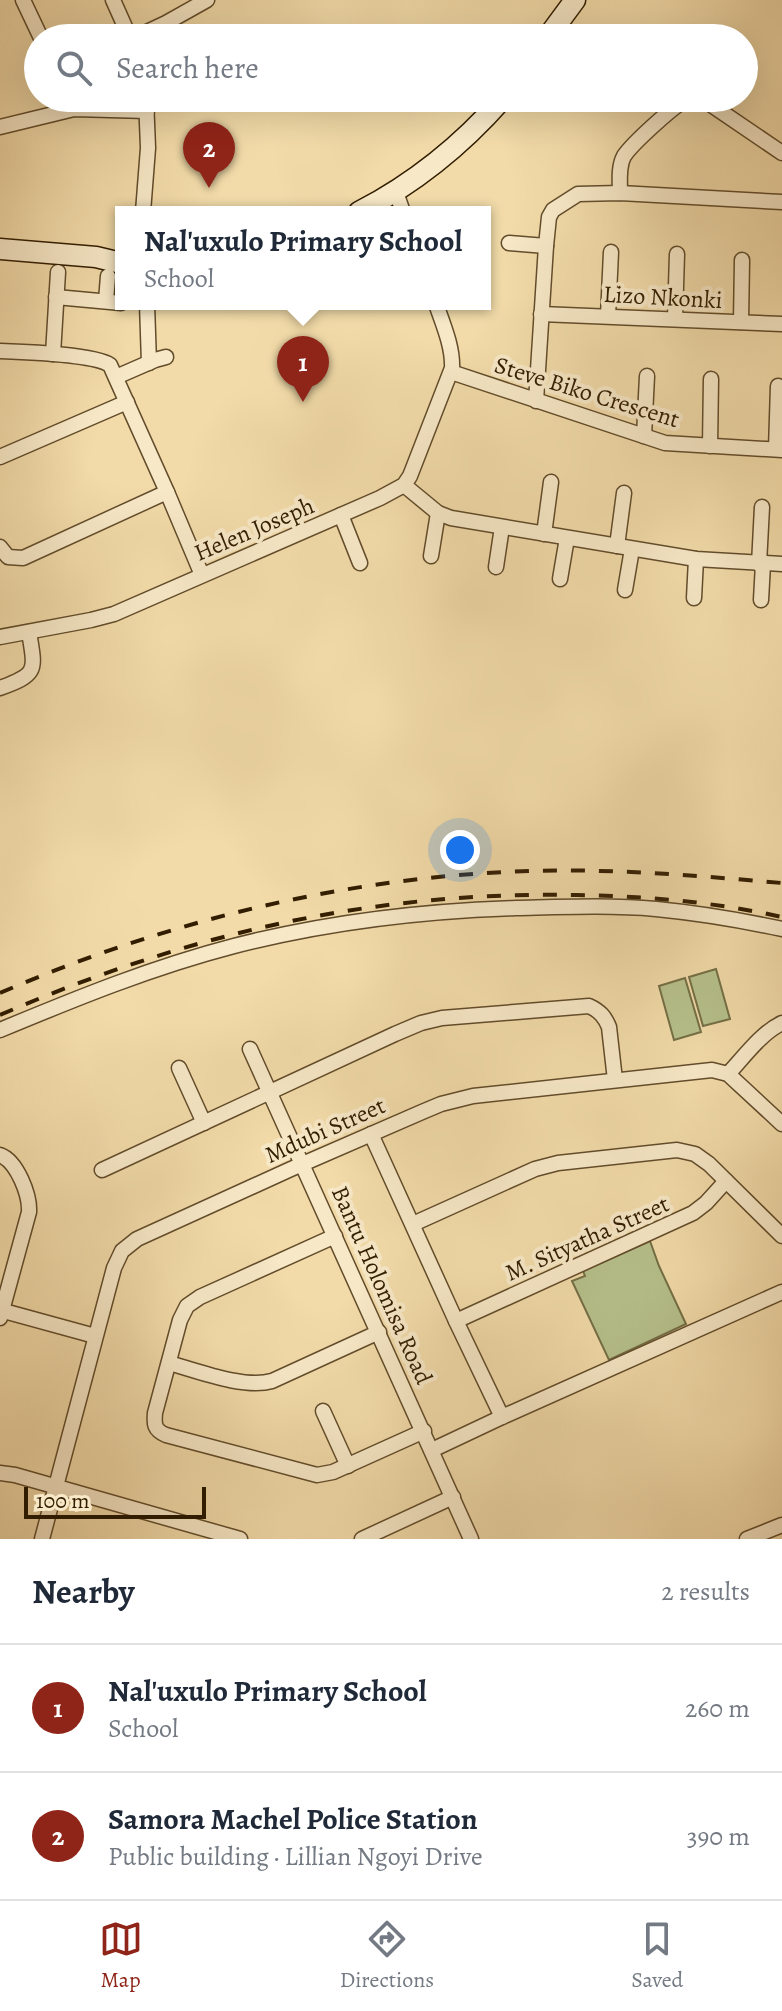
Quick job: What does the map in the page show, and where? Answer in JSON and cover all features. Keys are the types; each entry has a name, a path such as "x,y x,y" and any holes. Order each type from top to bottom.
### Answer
{"street":[{"path":"23,0 34,24"},
{"path":"113,0 125,24"},
{"path":"164,24 207,0"},
{"path":"557,24 575,0"},
{"path":"0,127 46,112"},
{"path":"143,206 148,148 146,112"},
{"path":"370,206 422,174 459,144 490,112"},
{"path":"620,193 623,159 669,112"},
{"path":"722,112 782,153"},
{"path":"396,192 401,206"},
{"path":"536,401 546,246 549,217 553,210 578,194 620,193 782,202"},
{"path":"509,243 546,246"},
{"path":"0,249 96,257 115,252"},
{"path":"608,316 611,252"},
{"path":"675,319 677,254"},
{"path":"56,297 113,302 115,270 96,257"},
{"path":"741,322 742,260"},
{"path":"53,354 58,272"},
{"path":"147,310 149,363"},
{"path":"438,310 453,364 414,467 404,485 438,513 451,518 696,559 782,564"},
{"name":"Lizo Nkonki","path":"541,314 782,324"},
{"path":"0,351 103,360 110,365 202,575"},
{"path":"116,377 166,357"},
{"name":"Steve Biko Crescent","path":"451,372 665,443 779,450"},
{"path":"644,436 647,376"},
{"path":"710,446 711,379"},
{"path":"778,386 779,450"},
{"path":"0,457 127,402"},
{"path":"544,534 551,482"},
{"name":"Helen Joseph","path":"0,637 105,617 404,485"},
{"path":"0,547 8,557 23,558 167,492"},
{"path":"624,493 625,590"},
{"path":"761,600 762,507"},
{"path":"431,556 438,513"},
{"path":"341,515 360,563"},
{"path":"496,567 502,527"},
{"path":"560,579 567,538"},
{"path":"694,598 696,559"},
{"path":"0,688 19,681 32,671 29,632"},
{"path":"0,1030 131,977 194,957 297,931 375,918 442,911 588,906 657,909 782,929"},
{"path":"102,1170 431,1020 583,1006 595,1009 606,1019 609,1027 615,1080"},
{"path":"782,1023 764,1036 728,1074 782,1124"},
{"name":"Bantu Holomisa Road","path":"250,1049 471,1539"},
{"path":"179,1068 204,1123"},
{"name":"Mdubi Street","path":"42,1539 114,1268 128,1246 149,1232 371,1134 457,1100 712,1070 728,1074"},
{"path":"371,1134 502,1417"},
{"path":"413,1224 523,1173 558,1163 677,1150 701,1158 782,1236"},
{"path":"0,1155 9,1160 29,1202 29,1212 1,1313 95,1336"},
{"name":"M. Sityatha Street","path":"456,1321 693,1213 726,1181"},
{"path":"335,1236 193,1301 184,1311 154,1423 159,1432 306,1474 324,1475 424,1431"},
{"path":"432,1450 782,1292"},
{"path":"169,1363 246,1383 262,1384 379,1332"},
{"path":"323,1411 348,1466"},
{"path":"0,1473 240,1539"},
{"path":"362,1539 453,1497"},
{"path":"747,1539 782,1525"}],"green space":[{"path":"716,969 730,1019 703,1026 689,977"},
{"path":"685,978 701,1032 674,1040 659,986"},
{"path":"650,1241 686,1324 609,1360 572,1281 585,1276 583,1271"}],"railway":[{"path":"0,993 60,968 184,927 246,910 374,885 504,872 574,870 782,883"},
{"path":"0,1015 70,986 211,940 354,910 501,896 577,895 680,901 782,917"}],"place":[{"name":"Samora Machel Police Station","path":"209,188"},
{"name":"Nal'uxulo Primary School","path":"303,402"}]}
